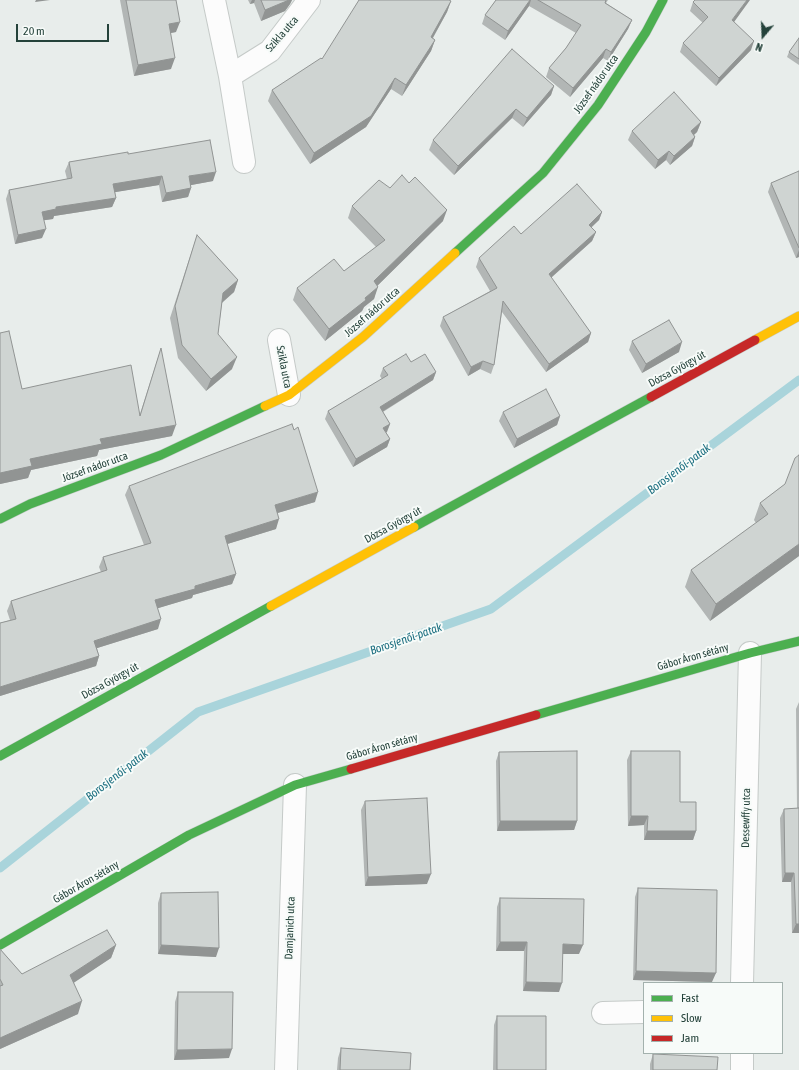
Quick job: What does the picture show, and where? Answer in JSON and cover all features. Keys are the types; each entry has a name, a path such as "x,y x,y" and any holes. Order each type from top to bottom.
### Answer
{"street":[{"path":"214,0 230,76 244,162"},
{"name":"Szikla utca","path":"230,76 270,51 309,0"},
{"name":"József nádor utca","path":"0,520 30,504 161,455 289,395 363,338 543,173 598,105 646,32 663,0"},
{"name":"Dózsa György út","path":"0,756 229,628 799,316"},
{"name":"Szikla utca","path":"279,340 289,395"},
{"name":"Gábor Áron sétány","path":"0,945 189,835 295,785 750,653 799,641"},
{"name":"Dessewffy utca","path":"742,982 750,653"},
{"name":"Damjanich utca","path":"286,1070 295,785"},
{"path":"604,1013 643,1012"},
{"path":"742,1054 742,1070"}],"building":[{"path":"126,0 176,0 180,22 169,24 175,58 138,65"},
{"path":"261,0 289,0 265,10"},
{"path":"359,0 451,1 431,37 435,40 406,85 395,78 371,116 314,153 272,90 321,58 322,59"},
{"path":"496,0 530,0 508,31 485,15"},
{"path":"538,0 606,0 605,3 632,20 611,52 606,49 573,88 549,68 566,48 581,25"},
{"path":"695,0 747,0 732,20 754,41 719,78 683,43 708,17 693,2"},
{"path":"799,38 799,59 789,52"},
{"path":"512,49 554,86 527,118 516,109 458,166 433,140"},
{"path":"674,92 701,122 691,131 695,137 674,156 669,151 658,160 632,131"},
{"path":"210,140 216,172 189,176 191,188 166,193 162,176 113,184 116,198 56,207 56,209 42,212 46,229 18,235 9,190 72,178 69,162"},
{"path":"799,171 799,248 771,183"},
{"path":"402,175 409,183 415,177 447,210 374,281 378,287 365,298 366,300 329,329 297,288 334,259 344,271 385,240 352,206 379,180 390,188"},
{"path":"577,184 602,212 589,225 596,232 549,274 591,333 549,364 503,301 494,365 483,361 471,367 443,317 497,288 479,258 514,226 521,234"},
{"path":"197,235 238,280 223,293 218,334 237,357 211,379 182,345 175,306"},
{"path":"669,320 682,342 646,364 632,341"},
{"path":"9,331 22,389 131,365 140,416 161,348 176,425 100,439 102,444 30,459 32,466 0,473 0,333"},
{"path":"406,354 411,362 425,354 436,372 380,407 390,424 383,428 390,439 356,459 328,411 388,375 383,368"},
{"path":"546,389 560,416 517,439 503,412"},
{"path":"292,424 294,430 298,427 318,492 275,505 279,519 225,536 236,574 195,586 195,589 155,600 161,619 94,641 99,656 0,687 0,623 16,619 11,601 107,570 103,557 151,543 129,486"},
{"path":"799,455 799,544 716,604 691,570 768,514 760,503 785,484 795,458"},
{"path":"577,751 577,821 500,821 499,752"},
{"path":"631,751 680,751 680,802 696,802 696,831 647,831 648,816 631,816"},
{"path":"427,798 431,874 368,877 365,801"},
{"path":"799,808 799,924 796,924 794,873 785,873 784,809"},
{"path":"638,888 717,890 716,973 636,971"},
{"path":"218,892 219,948 161,945 161,893"},
{"path":"500,898 584,899 583,945 563,944 562,983 526,982 527,942 500,942"},
{"path":"107,930 116,945 70,975 82,1001 0,1038 0,986 3,985 0,979 0,949 22,974"},
{"path":"178,992 233,992 232,1049 177,1050"},
{"path":"497,1016 546,1016 546,1070 497,1070"},
{"path":"341,1048 411,1053 410,1070 340,1070"},
{"path":"653,1054 718,1057 717,1070 653,1070"}],"waterway":[{"name":"Borosjenői-patak","path":"0,868 198,712 491,609 799,380"}],"traffic: fast":[{"path":"455,253 543,173 598,105 646,32 663,0"},
{"path":"414,527 651,397"},
{"path":"0,519 30,504 161,455 265,406"},
{"path":"0,756 271,606"},
{"path":"536,715 750,653 799,641"},
{"path":"0,945 189,835 295,785 351,769"}],"traffic: slow":[{"path":"265,406 289,395 363,337 455,253"},
{"path":"755,340 799,316"},
{"path":"271,606 414,527"}],"traffic: jam":[{"path":"651,397 755,340"},
{"path":"351,769 536,715"}]}
